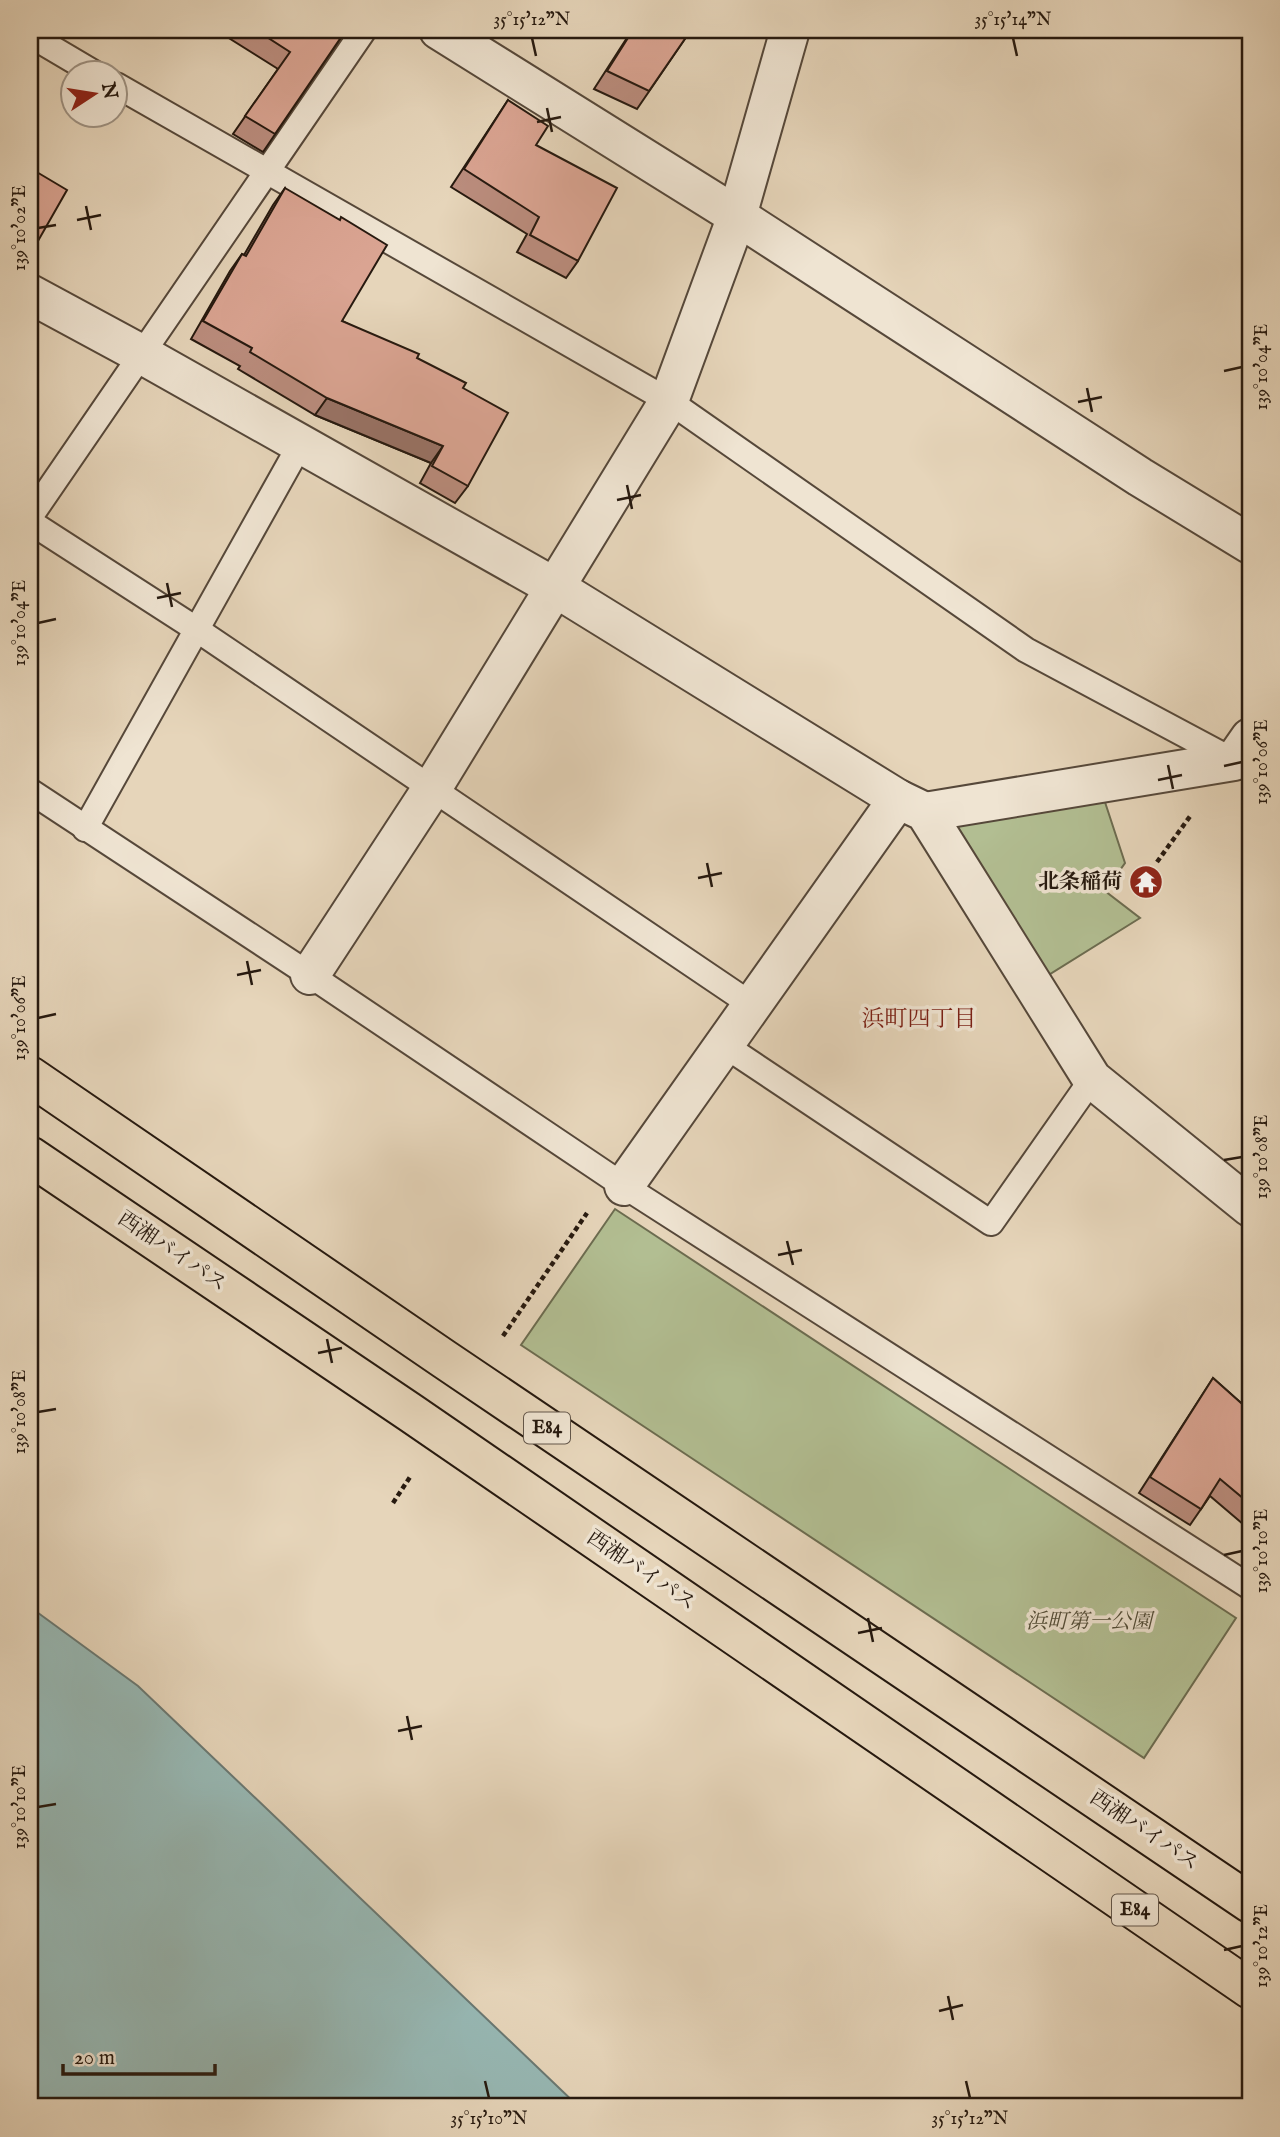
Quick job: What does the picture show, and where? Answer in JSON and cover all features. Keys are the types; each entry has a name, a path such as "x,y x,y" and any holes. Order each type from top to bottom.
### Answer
{"highway":[{"name":"西湘バイパス","path":"30,1076 1250,1903"},
{"name":"西湘バイパス","path":"30,1156 411,1413 1250,1989"}],"street":[{"path":"439,30 737,216 1140,477 1250,544"},
{"path":"310,975 432,790 669,401 737,216 790,30"},
{"path":"30,294 301,443 556,588 911,805 1092,1079 1250,1207"},
{"path":"624,1186 752,1005 911,805 1242,750"}],"lane":[{"path":"364,30 30,520 197,629 752,1005"},
{"path":"30,35 72,60"},
{"path":"130,93 669,401 1026,650 1242,750"},
{"path":"85,829 301,443"},
{"path":"30,791 624,1186 1250,1587"},
{"path":"724,1045 991,1223 1092,1079"}],"path":[{"path":"503,1336 595,1201 624,1186"},
{"path":"393,1503 410,1477"}],"green space":[{"path":"1102,793 1125,863 1105,891 1140,918 1042,979 943,820"},
{"name":"浜町第一公園","path":"615,1209 1236,1618 1144,1758 521,1345"}],"water":[{"path":"30,1607 138,1686 579,2107 30,2107"}],"building":[{"path":"256,30 346,30 275,134 245,116 290,52"},
{"path":"633,30 691,30 649,91 607,71"},
{"path":"508,100 548,126 536,145 617,188 578,261 530,235 539,217 464,169"},
{"path":"30,168 67,190 34,248 30,246"},
{"path":"285,188 387,245 342,321 419,354 417,358 466,383 463,388 508,413 468,486 432,466 443,446 327,398 250,352 252,348 203,321 242,254 246,256"},
{"path":"1213,1378 1250,1411 1250,1504 1220,1479 1201,1509 1150,1477"}],"place":[{"name":"北条稲荷","path":"1146,882"}],"district":[{"name":"浜町四丁目","path":"919,1019"}]}
